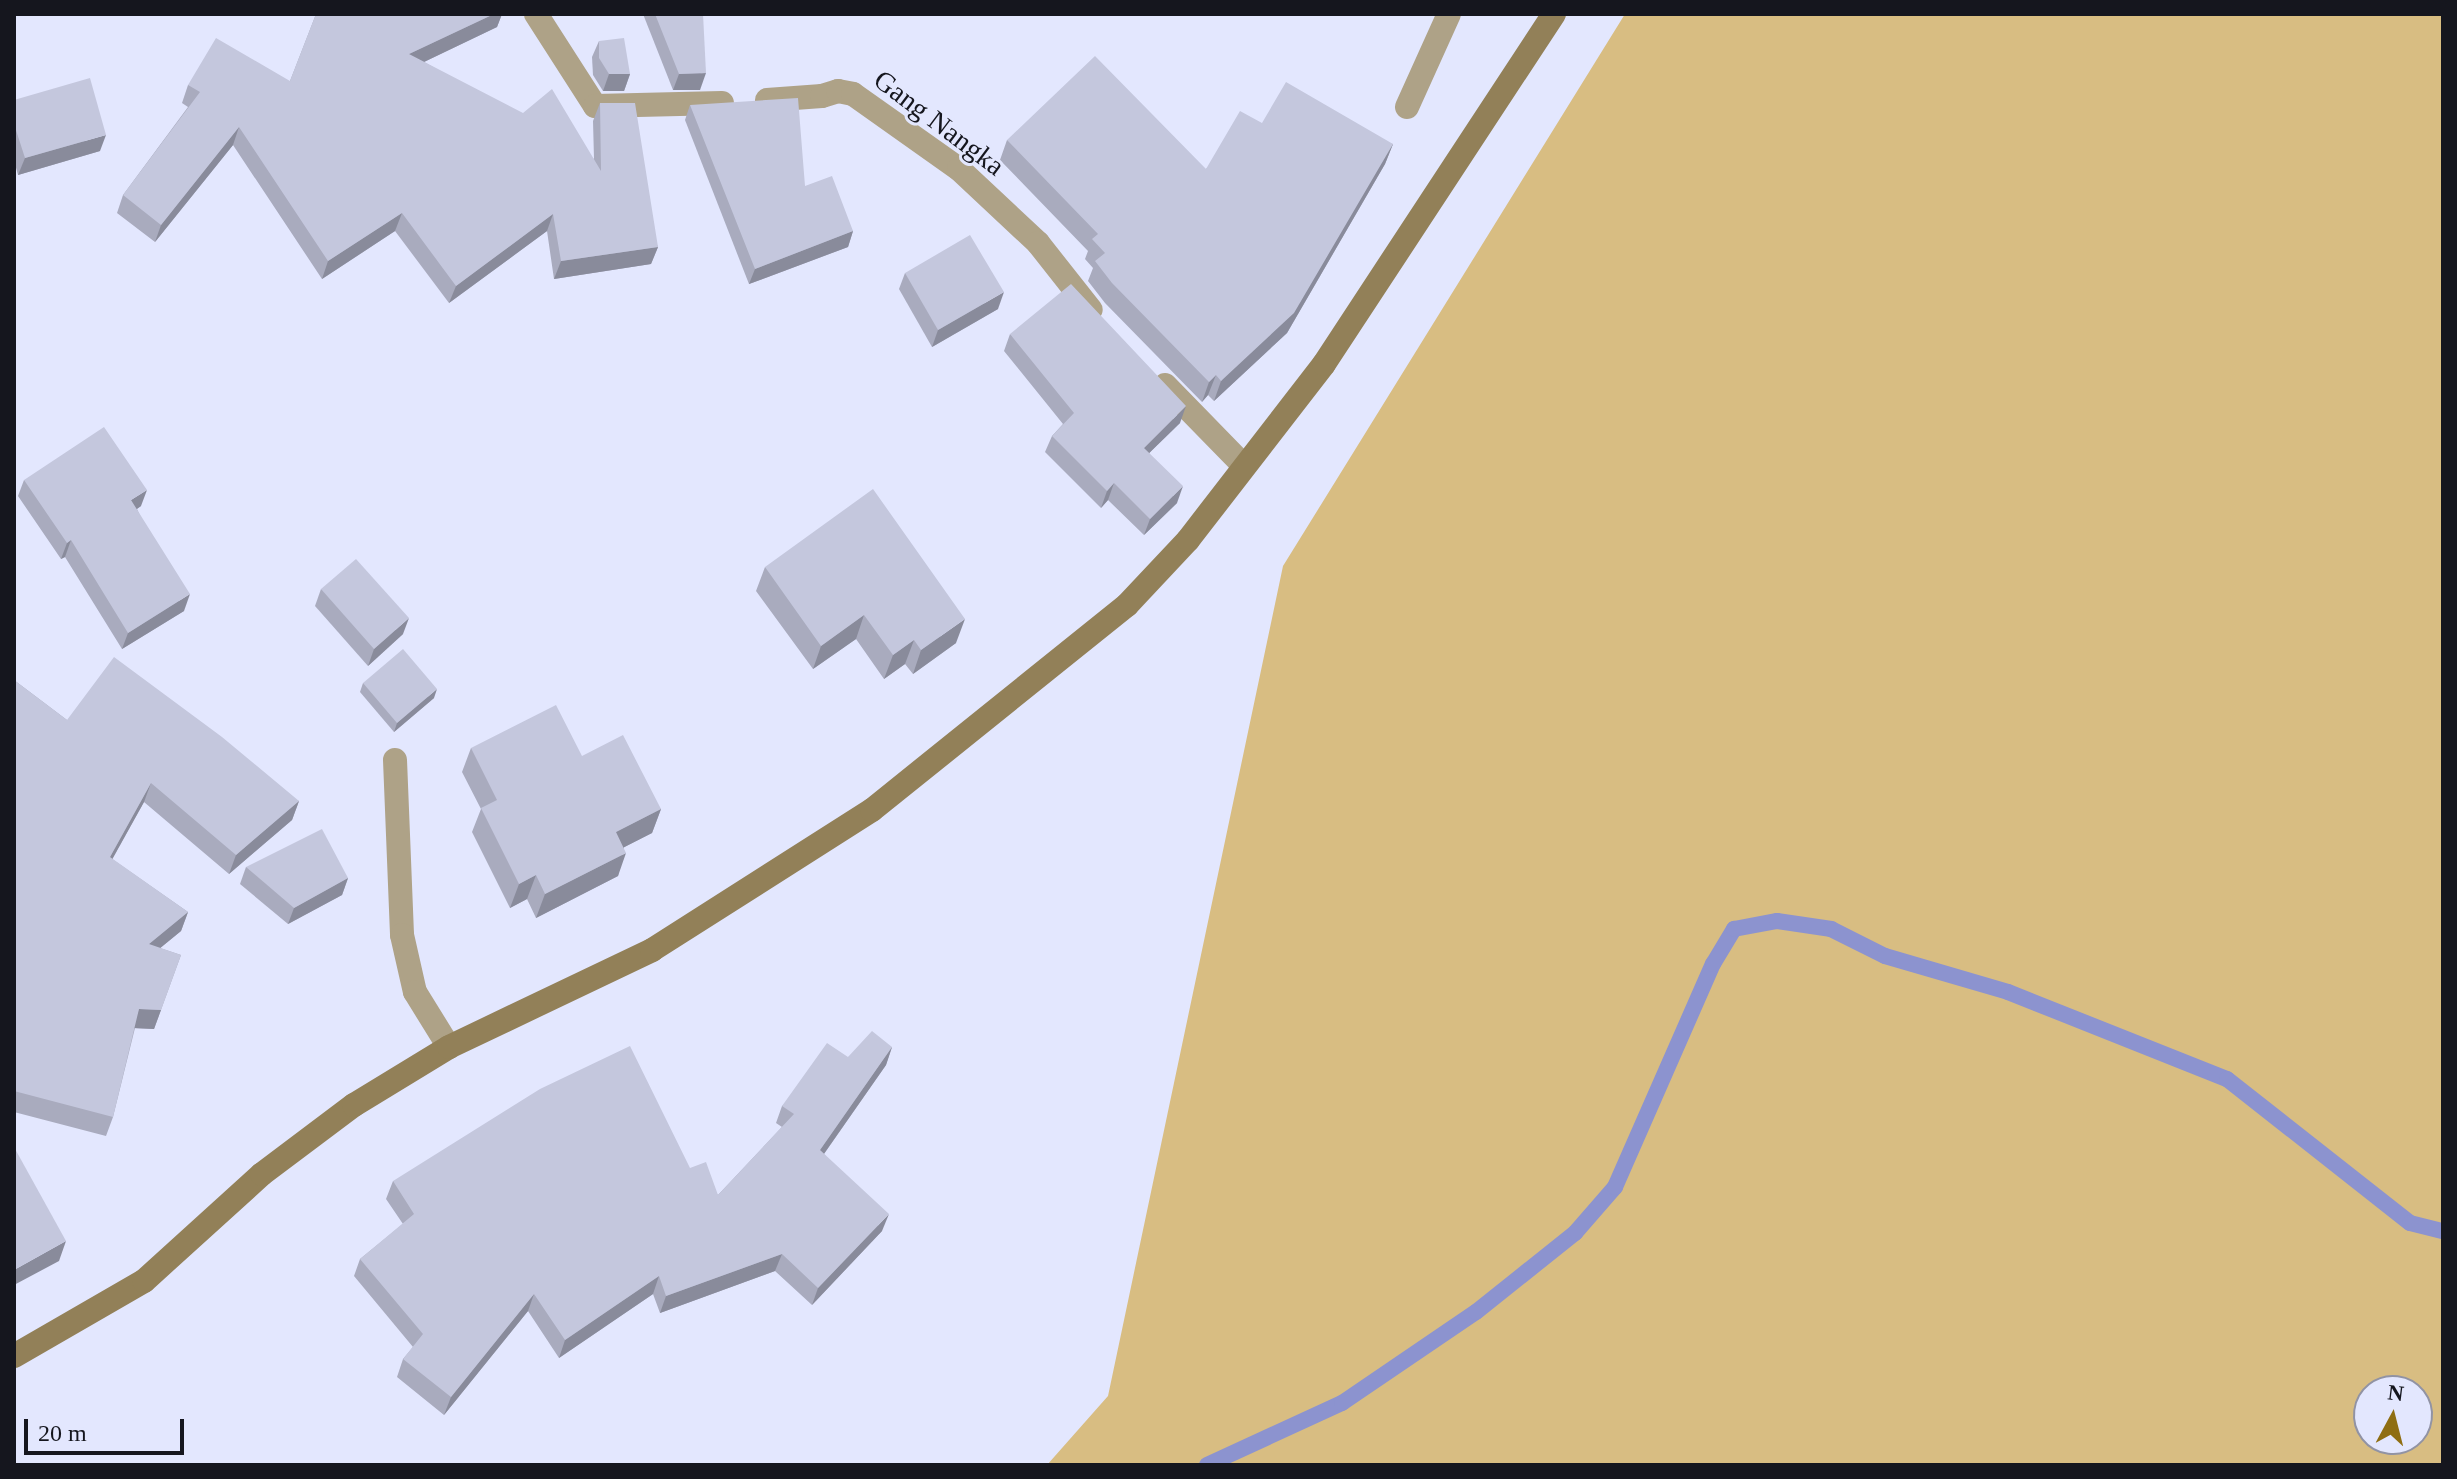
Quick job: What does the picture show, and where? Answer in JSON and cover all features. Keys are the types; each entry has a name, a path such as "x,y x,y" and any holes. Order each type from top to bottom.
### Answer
{"main road":[{"path":"14,1356 144,1281 262,1174 354,1105 449,1047 652,950 872,810 1127,605 1188,540 1324,364 1554,14"}],"street":[{"name":"Gang Nangka","path":"536,14 595,106 697,105 822,96 838,91 853,94 959,169 1038,243 1104,324"},
{"path":"1407,107 1449,14"},
{"path":"1147,368 1244,466"},
{"path":"395,760 402,935 415,992 449,1047"}],"shaded area":[{"path":"1625,14 2443,14 2443,1465 1047,1465 1108,1396 1283,566"}],"building":[{"path":"316,14 494,14 409,54 523,113 552,89 601,171 600,103 635,103 658,247 561,261 553,214 456,286 402,213 328,261 239,127 161,225 123,195 200,92 188,85 216,38 290,81"},
{"path":"655,14 703,14 706,73 679,74"},
{"path":"624,38 630,74 609,74 599,58 599,41"},
{"path":"1095,56 1206,169 1240,111 1262,123 1286,82 1393,144 1294,313 1221,381 1216,375 1209,382 1112,283 1095,261 1105,253 1092,239 1098,234 1007,140"},
{"path":"90,78 106,135 25,158 14,124 14,100"},
{"path":"798,98 805,186 832,176 853,231 755,269 690,105"},
{"path":"970,235 1004,292 938,330 905,273"},
{"path":"1071,284 1186,406 1144,448 1183,486 1150,519 1114,483 1107,491 1052,436 1074,413 1010,334"},
{"path":"104,427 147,490 131,500 190,594 128,633 71,540 67,543 24,480"},
{"path":"873,489 965,619 921,650 914,640 893,655 864,615 821,646 765,567"},
{"path":"356,559 409,618 374,649 321,589"},
{"path":"403,649 437,689 397,723 363,683"},
{"path":"114,657 222,737 299,801 236,855 151,783 110,857 188,912 149,944 181,955 161,1010 139,1009 113,1117 14,1091 14,680 67,720"},
{"path":"556,705 582,756 623,735 661,809 616,832 626,853 545,894 536,875 519,884 481,808 497,800 471,748"},
{"path":"322,829 348,878 294,908 246,867"},
{"path":"872,1031 892,1047 820,1150 889,1214 818,1288 782,1254 666,1296 659,1276 565,1340 534,1294 451,1397 403,1359 423,1334 360,1259 414,1214 393,1181 540,1089 630,1046 690,1168 706,1162 718,1195 794,1114 782,1106 827,1043 848,1057"},
{"path":"14,1147 66,1241 14,1270"}],"waterway":[{"path":"1207,1465 1342,1403 1476,1312 1575,1233 1615,1187 1713,964 1734,929 1777,921 1831,929 1885,956 2008,992 2227,1079 2410,1223 2443,1231"}]}
